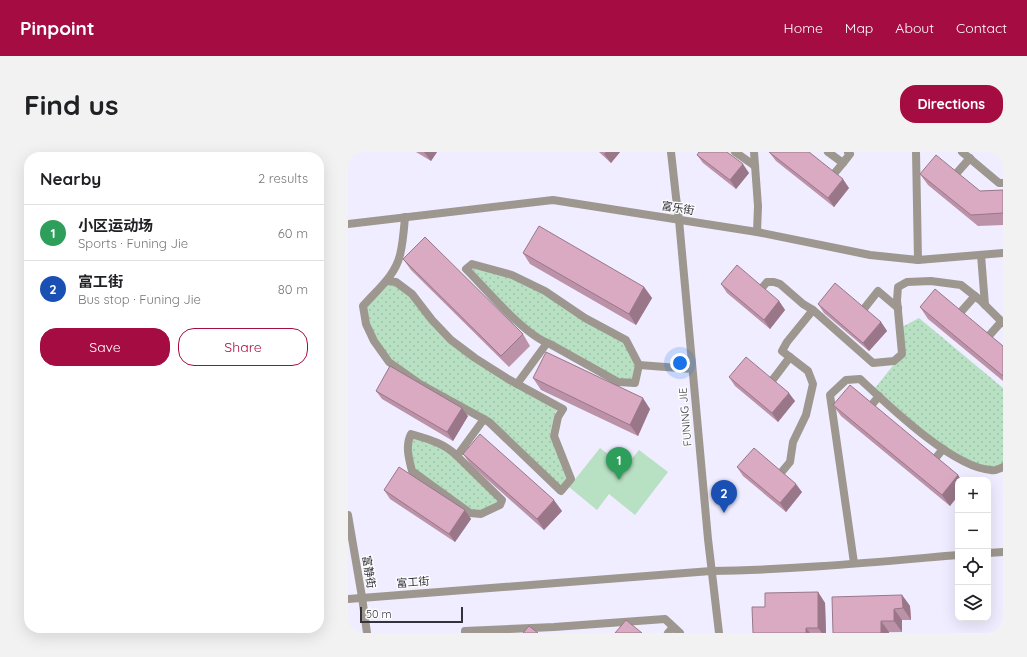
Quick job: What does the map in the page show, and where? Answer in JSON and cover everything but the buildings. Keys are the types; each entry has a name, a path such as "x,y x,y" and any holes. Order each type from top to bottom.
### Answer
{"street":[{"name":"FUNING JIE","path":"671,152 679,220 711,571 719,633"},
{"path":"754,152 758,206 757,232"},
{"path":"833,175 850,154 848,152"},
{"path":"916,152 918,260"},
{"path":"962,152 1000,185"},
{"path":"831,153 843,163"},
{"path":"735,155 755,166"},
{"path":"955,175 970,158"},
{"name":"富乐街","path":"348,224 553,200 757,232 870,255 918,260 1003,253"},
{"path":"386,281 396,282 412,294 432,320 451,340 475,358 562,409 558,417 554,436 571,479 561,491 489,422 420,384 389,362 374,341 366,324 363,306 386,281 395,267 400,255 405,217"},
{"path":"981,255 985,305"},
{"path":"472,264 512,275 545,291 565,306 626,340 639,365 635,383 618,382 547,343 540,341 466,269 472,264"},
{"path":"761,290 767,282 780,284 802,304 813,310 873,363 894,361 902,354 898,308 898,288 906,282 931,281 961,285 985,305 1002,322 988,338"},
{"path":"863,310 878,291 898,308"},
{"path":"959,314 975,296"},
{"path":"780,474 790,462 793,442 806,415 813,384 808,371 782,351 787,342 813,310"},
{"path":"517,384 547,343"},
{"path":"771,382 790,357"},
{"path":"639,365 692,370"},
{"path":"854,563 830,395 846,380 860,379 909,427 972,466 992,471 1003,467"},
{"path":"870,407 878,396"},
{"path":"457,456 484,419"},
{"path":"410,434 434,440 457,456 502,500 500,505 481,514 470,513 456,506 423,483 412,471 407,442 410,434"},
{"path":"934,460 943,449"},
{"name":"富静街","path":"348,515 367,633"},
{"path":"991,553 1003,552"},
{"name":"富工街","path":"348,598 711,571 854,563 955,555"},
{"path":"465,633 465,631 554,627 665,619 671,630 680,633"},
{"path":"554,627 561,633"}],"green space":[{"path":"472,265 511,277 544,292 624,340 638,365 633,382 620,380 541,340 468,269"},
{"path":"388,284 399,287 410,295 450,341 557,409 550,435 568,480 560,487 513,443 392,359 377,342 369,322 366,306"},
{"path":"919,318 1003,388 1003,464 991,467 978,464 962,457 930,435 875,388 904,354 902,327"},
{"path":"412,436 451,451 500,500 499,504 481,513 470,512 413,470 411,462"},
{"path":"600,448 625,467 639,450 668,472 635,515 609,494 597,510 569,487"}],"place":[{"name":"小区运动场","path":"619,480"},
{"name":"富工街","path":"724,513"}]}
